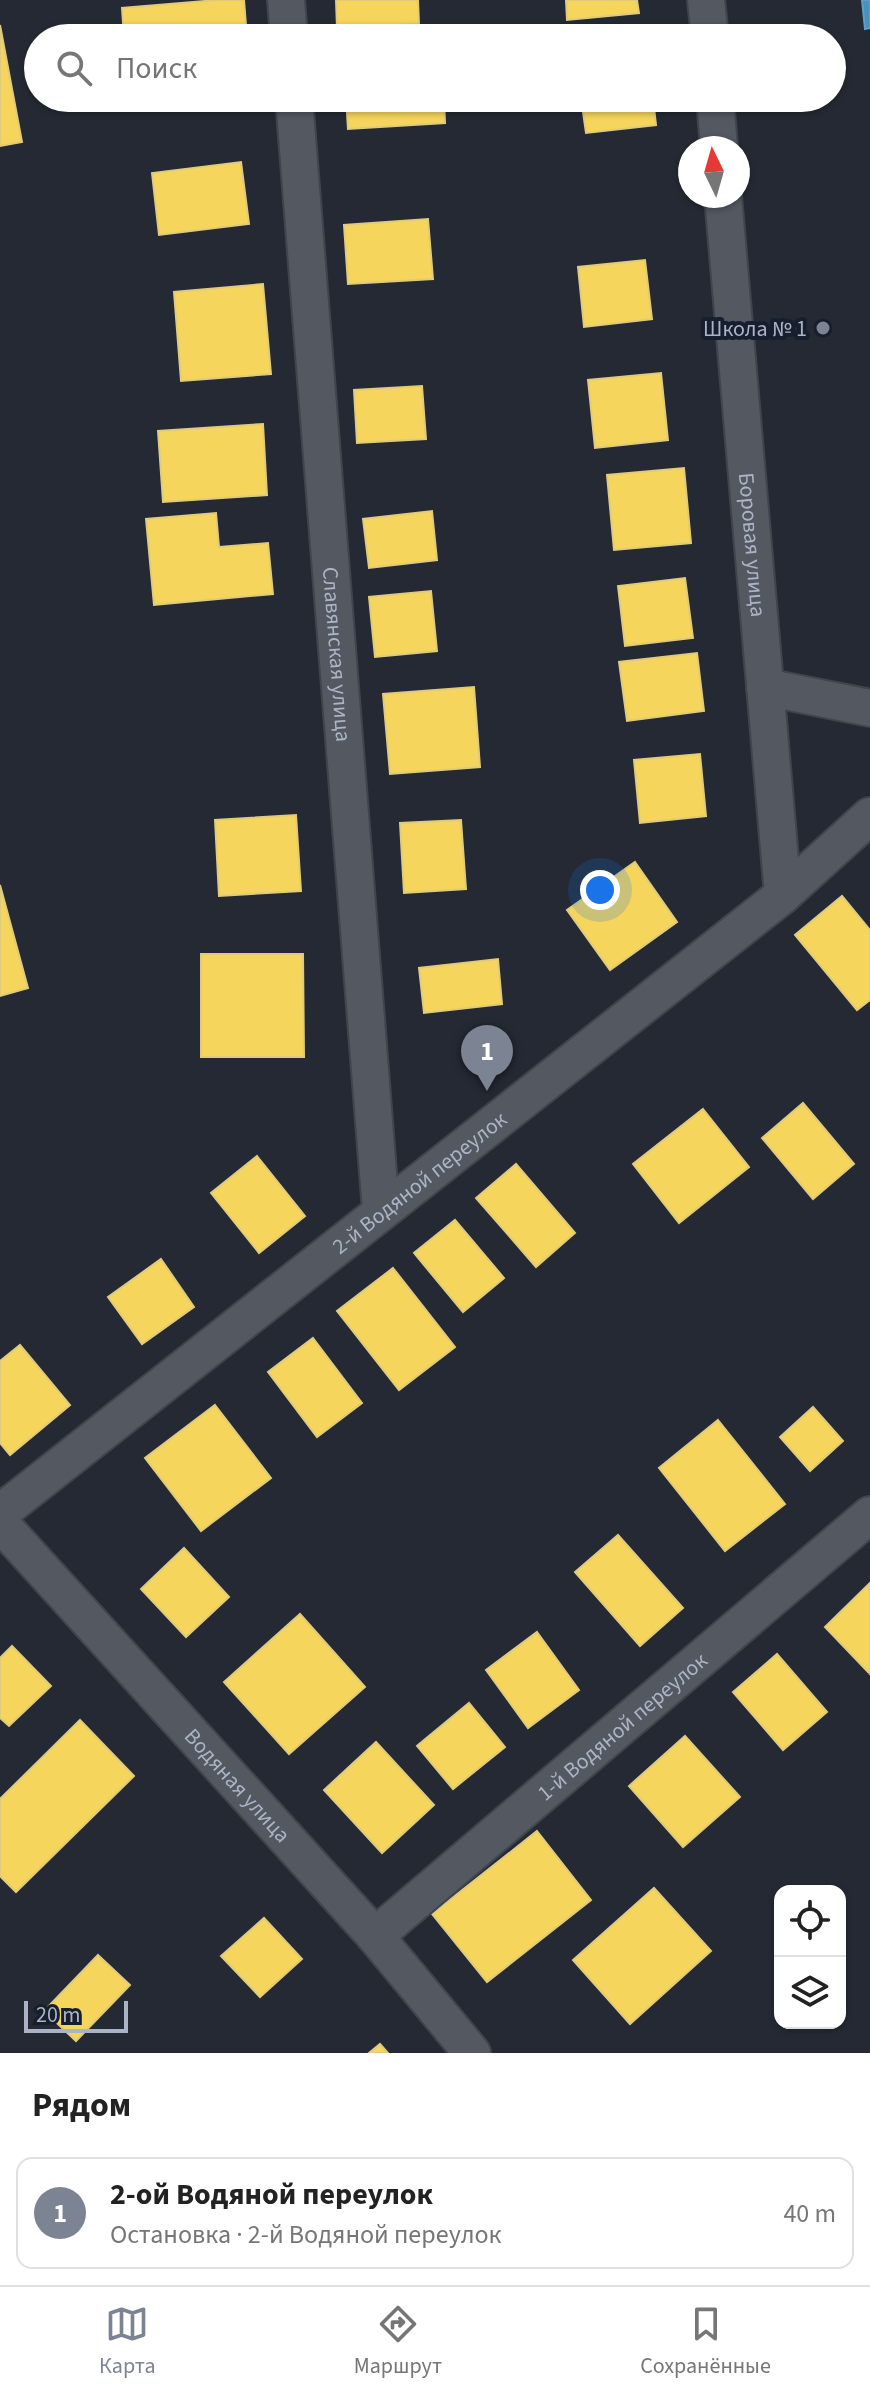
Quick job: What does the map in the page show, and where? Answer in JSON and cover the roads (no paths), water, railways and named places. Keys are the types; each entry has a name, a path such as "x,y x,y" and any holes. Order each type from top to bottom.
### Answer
{"street":[{"path":"286,0 288,24"},
{"path":"706,0 709,24"},
{"name":"Славянская улица","path":"295,112 381,1211"},
{"path":"716,112 718,136"},
{"name":"Боровая улица","path":"724,208 783,895"},
{"path":"765,687 870,708"},
{"name":"2-й Водяной переулок","path":"0,1513 783,895 870,816"},
{"name":"1-й Водяной переулок","path":"375,1936 870,1515"},
{"name":"Водяная улица","path":"0,1523 375,1936 472,2053"}],"place":[{"name":"Школа № 1","path":"823,328"},
{"name":"2-ой Водяной переулок","path":"487,1091"}]}
